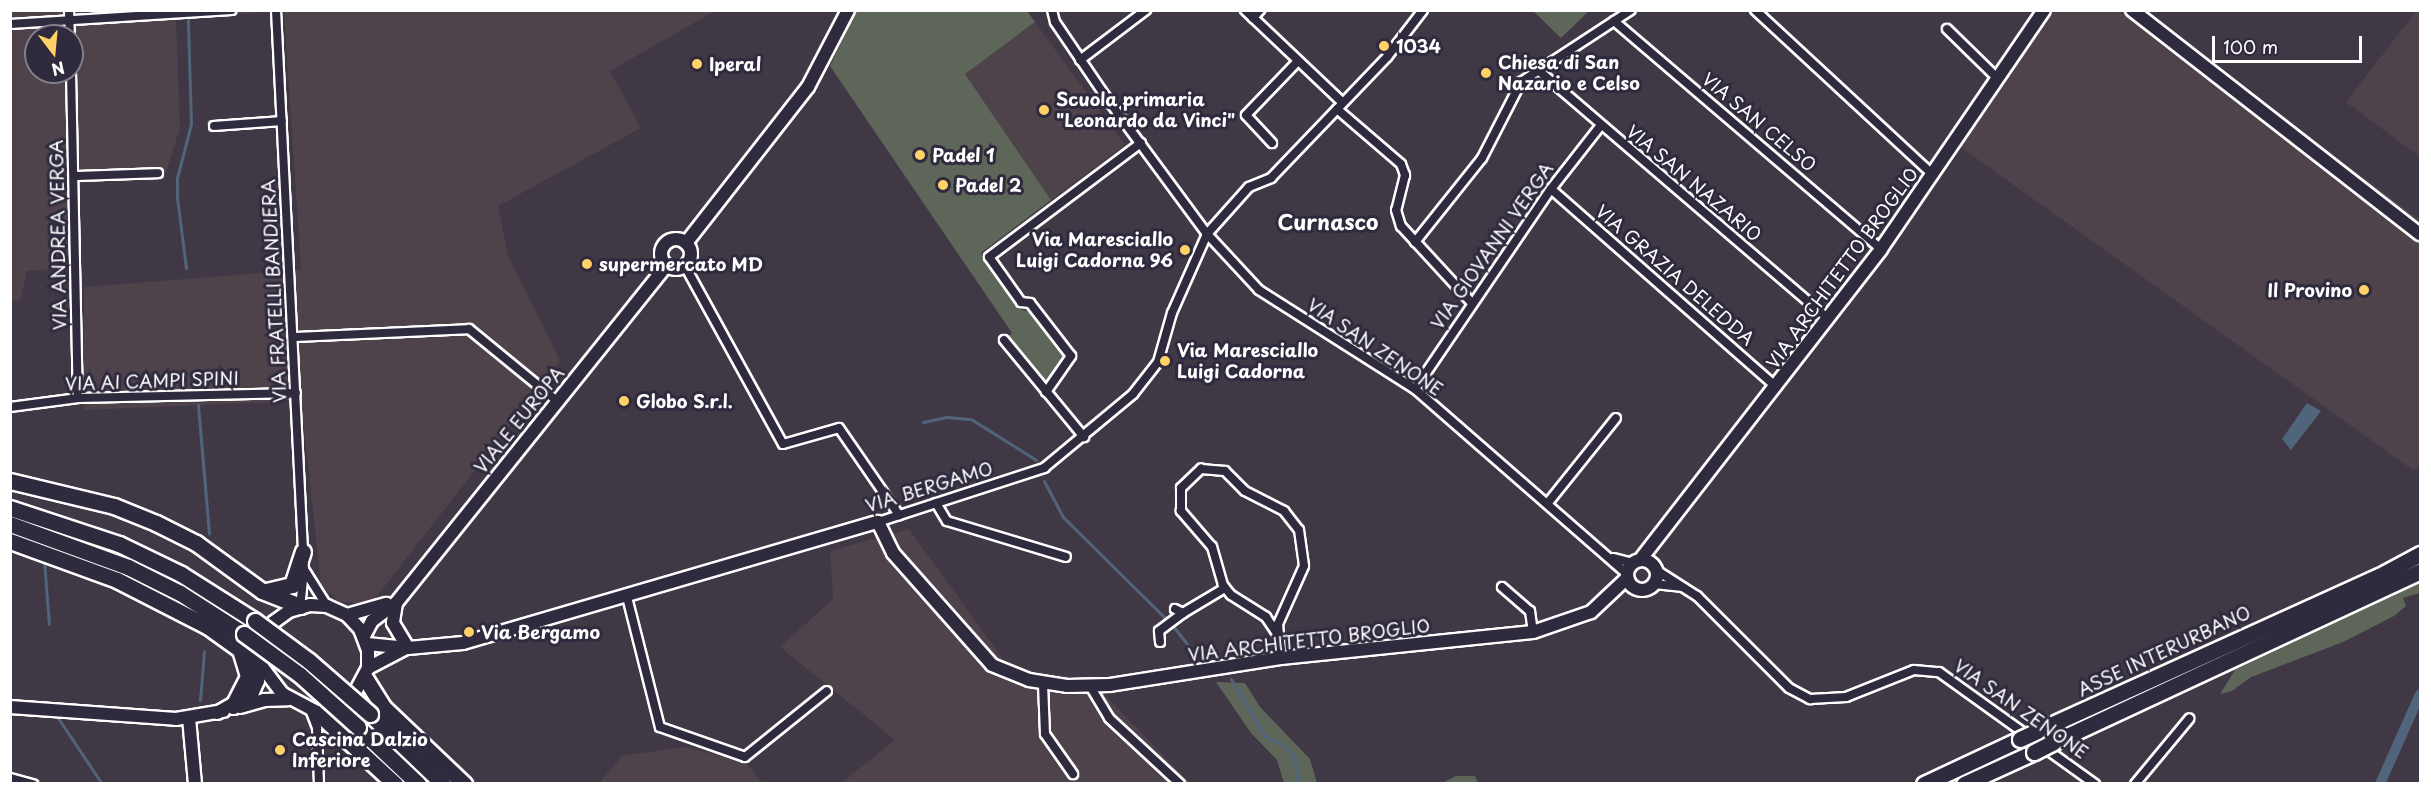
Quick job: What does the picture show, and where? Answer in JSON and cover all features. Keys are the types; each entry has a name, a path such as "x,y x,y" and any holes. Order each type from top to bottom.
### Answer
{"highway":[{"path":"10,481 114,506 156,523 196,543 262,591 300,606"},
{"path":"10,508 119,544 181,574 255,621 309,661 370,714 443,783"},
{"path":"10,524 128,567 180,592 244,634 300,675 418,783"},
{"path":"10,541 117,580 207,626 260,664"},
{"path":"2382,583 2421,544"},
{"path":"262,591 281,591 292,585 303,552"},
{"name":"ASSE INTERURBANO","path":"1964,783 2034,752 2382,583 2421,554"},
{"name":"ASSE INTERURBANO","path":"1924,783 2037,731 2382,583 2421,571"},
{"path":"233,706 247,681 240,650"},
{"path":"367,673 383,707 464,783"},
{"path":"315,712 395,783"}],"street":[{"path":"69,10 69,24"},
{"path":"10,24 232,10"},
{"name":"VIA FRATELLI BANDIERA","path":"276,10 304,570 300,606"},
{"path":"686,243 808,87 848,10"},
{"name":"VIA SAN ZENONE","path":"1052,10 1080,60 1207,234 1259,290 1415,389 1609,557 1627,576"},
{"path":"1080,60 1146,10"},
{"path":"1245,10 1401,164 1405,175 1395,210 1401,226 1471,303"},
{"path":"1252,18 1260,10"},
{"path":"1004,340 1084,436 1152,373 1207,234 1249,187 1271,178 1387,57 1423,10"},
{"path":"1415,242 1482,158 1512,95 1538,70 1631,10"},
{"path":"1755,10 1933,175"},
{"name":"VIA ARCHITETTO BROGLIO","path":"1637,561 1658,540 1881,249 2044,10"},
{"path":"2132,10 2421,234"},
{"name":"VIA SAN CELSO","path":"1614,21 1881,249"},
{"path":"1947,29 1998,79"},
{"path":"1272,143 1246,115 1298,61"},
{"name":"VIA SAN NAZARIO","path":"1538,70 1829,319"},
{"name":"VIA ANDREA VERGA","path":"71,84 78,398"},
{"path":"214,126 282,121"},
{"name":"VIA GIOVANNI VERGA","path":"1415,389 1471,303 1551,189 1601,125"},
{"path":"1047,392 1071,356 1030,303 1021,302 989,257 1142,143"},
{"path":"74,176 158,173"},
{"name":"VIA GRAZIA DELEDDA","path":"1551,189 1776,387"},
{"path":"673,239 686,243 691,253 685,266 676,270 666,266 660,252 665,243 673,239"},
{"name":"VIALE EUROPA","path":"365,640 372,621 398,599 666,266"},
{"path":"685,266 783,444 839,428 899,515"},
{"path":"294,337 469,329 557,401"},
{"name":"VIA AI CAMPI SPINI","path":"10,407 78,398 296,393"},
{"path":"1547,504 1616,418"},
{"name":"VIA BERGAMO","path":"365,640 408,648 463,643 627,597 878,522 1044,468 1084,436"},
{"path":"1278,635 1266,617 1242,604 1225,588 1212,547 1181,511 1181,488 1201,469 1225,471 1245,491 1284,511 1299,530 1304,566 1281,614 1278,635 1281,658"},
{"path":"936,503 947,521 1066,557"},
{"name":"VIA ARCHITETTO BROGLIO","path":"878,522 893,553 974,649 992,665 1043,684 1090,686 1281,658 1533,632 1573,620 1609,599 1635,589"},
{"name":"VIA ARCHITETTO BROGLIO","path":"1655,568 1658,540"},
{"name":"VIA SAN ZENONE","path":"1609,557 1637,561"},
{"path":"1654,584 1655,568 1637,561 1627,576 1635,589 1645,590 1654,584 1685,587"},
{"name":"VIA SAN ZENONE","path":"1655,568 1685,587 1789,688 1810,699 1846,697 1908,671 1939,672 2096,783"},
{"name":"VIA FRATELLI BANDIERA","path":"304,570 327,606"},
{"name":"VIA ARCHITETTO BROGLIO","path":"1609,599 1627,576"},
{"path":"1502,587 1530,611 1533,632"},
{"path":"1160,642 1158,631 1173,620 1179,611 1225,588"},
{"path":"627,597 660,727 745,757 828,691"},
{"path":"398,599 393,623 408,648"},
{"name":"VIALE EUROPA","path":"347,615 368,612 398,599"},
{"path":"217,713 233,706 256,687 261,645 270,627 286,613 300,606 327,606 347,615 365,640 367,673 348,702 315,712 288,699 260,664"},
{"name":"VIA BERGAMO","path":"367,673 408,648"},
{"path":"1043,684 1044,734 1074,774"},
{"path":"1090,686 1109,718 1180,783"},
{"path":"10,707 189,718 264,700 288,699"},
{"path":"315,712 320,783"},
{"path":"189,718 195,783"},
{"path":"2135,783 2189,719"},
{"path":"10,778 33,783"}],"shaded area":[{"path":"2417,10 2420,11 2420,157 2346,102"},
{"path":"10,11 274,11 176,20 180,128 164,179 68,183 68,268 27,271 20,301 10,300"},
{"path":"284,11 715,11 610,71 641,128 498,206 508,255 560,361 370,605 338,601 321,584 301,401 83,410 84,287 301,270"},
{"path":"2055,11 2118,11 2162,42 2173,33 2420,220 2420,466 2413,470 1959,146"},
{"name":"Scuola primaria \"Leonardo da Vinci\"","path":"1035,22 1125,145 1051,200 965,74"},
{"path":"909,529 1003,659 1032,672 1095,679 1105,695 1190,783 841,783 895,740 780,647 833,599 830,551"},
{"path":"685,747 745,762 763,783 599,783 622,756"}],"green space":[{"path":"857,11 1027,11 1035,22 965,74 1051,200 981,253 1022,310 1032,312 1066,355 1047,385 1008,337 1012,333 830,66"},
{"path":"1533,11 1589,11 1561,38"},
{"path":"2420,583 2420,593 2403,598 2406,606 2394,616 2343,642 2251,677 2232,691 2220,694 2235,670"},
{"path":"1216,682 1245,683 1260,707 1310,759 1317,783 1284,783 1277,760 1251,733"},
{"path":"1456,776 1475,776 1478,783 1442,783"}],"water":[{"path":"2307,403 2321,411 2291,450 2282,439"}],"waterway":[{"path":"186,268 177,198 177,178 191,124 188,20"},
{"path":"198,405 209,534"},
{"path":"923,422 946,417 971,419 1036,460"},
{"path":"1044,481 1063,517 1173,626 1193,652"},
{"path":"44,561 49,624"},
{"path":"200,700 204,651"},
{"path":"1231,679 1265,736 1284,745 1294,756 1298,784"},
{"path":"2380,784 2420,694"},
{"path":"58,718 102,784"}],"place":[{"name":"1034","path":"1384,46"},
{"name":"Iperal","path":"697,64"},
{"name":"Chiesa di San Nazario e Celso","path":"1486,73"},
{"name":"Scuola primaria \"Leonardo da Vinci\"","path":"1044,110"},
{"name":"Padel 1","path":"920,155"},
{"name":"Padel 2","path":"943,185"},
{"name":"Via Maresciallo Luigi Cadorna 96","path":"1185,250"},
{"name":"supermercato MD","path":"587,264"},
{"name":"Il Provino","path":"2364,290"},
{"name":"Via Maresciallo Luigi Cadorna","path":"1165,361"},
{"name":"Globo S.r.l.","path":"624,401"},
{"name":"Via Bergamo","path":"469,632"},
{"name":"Cascina Dalzio Inferiore","path":"280,750"}],"district":[{"name":"Curnasco","path":"1328,221"}]}
